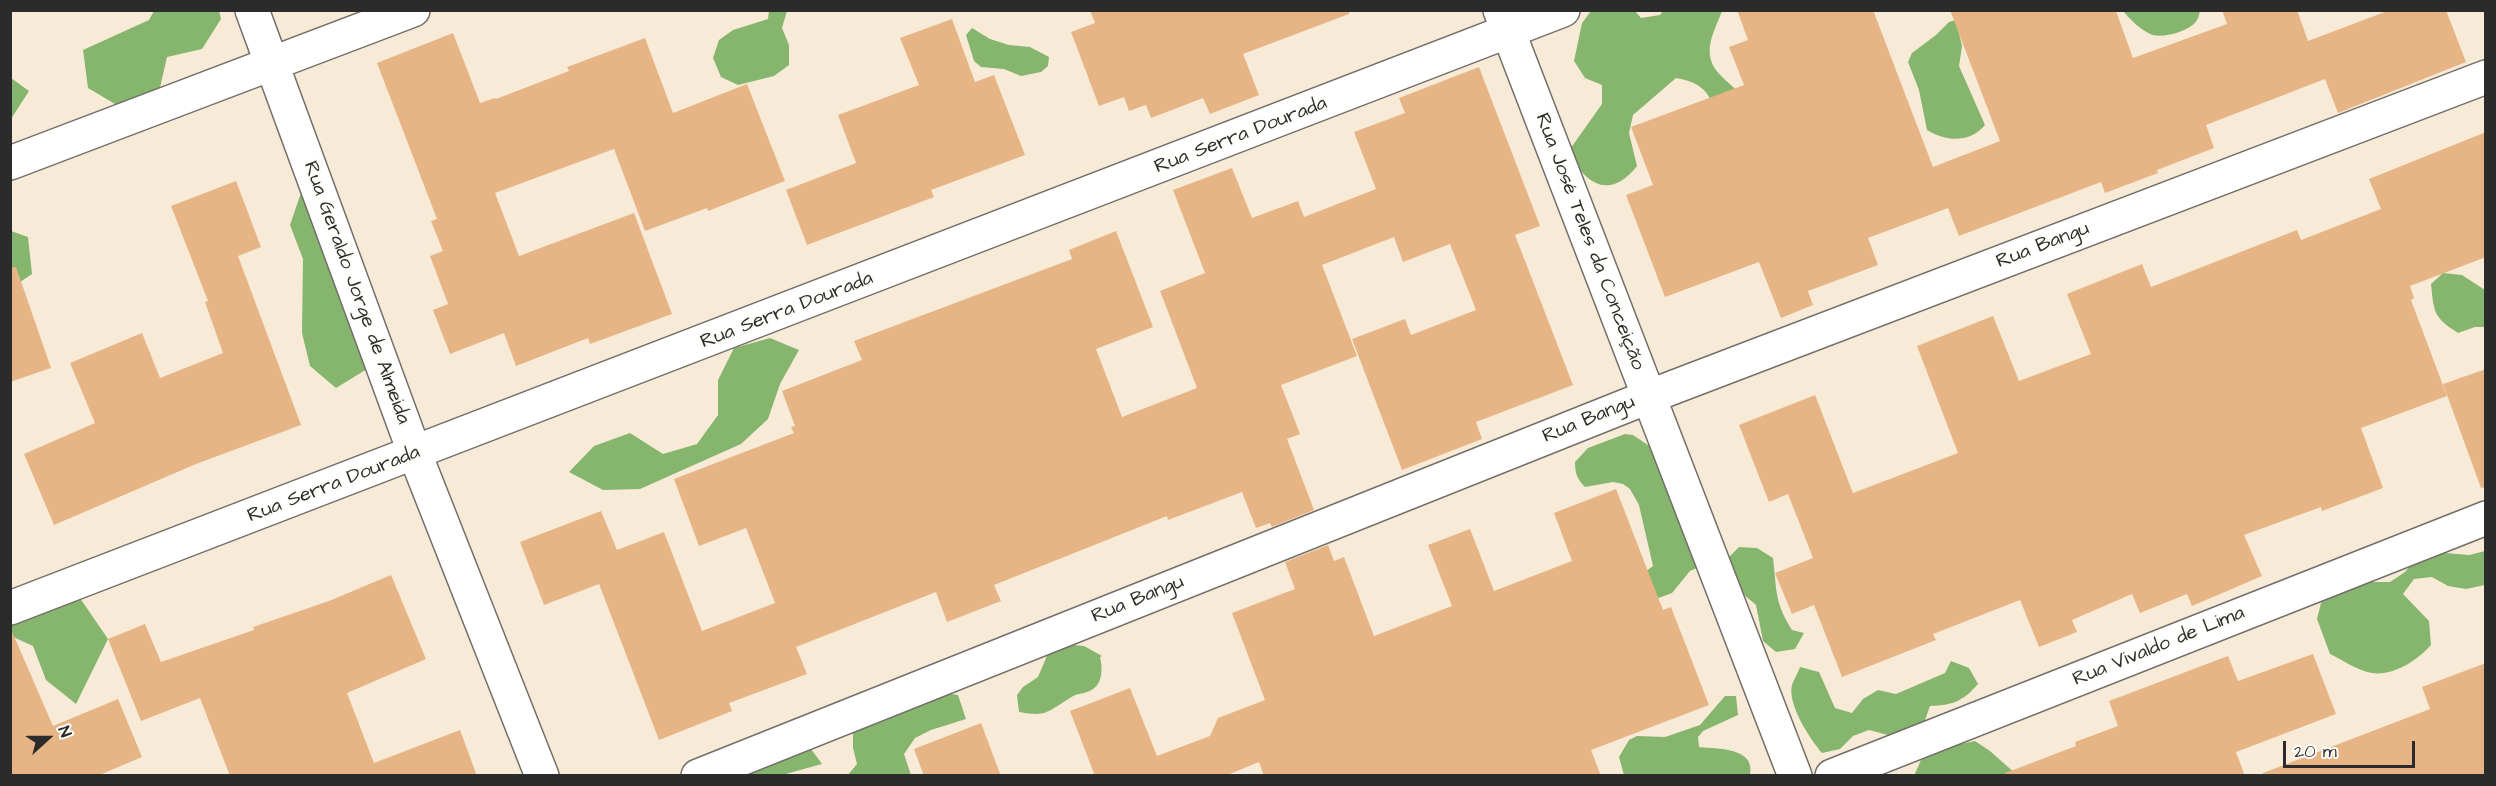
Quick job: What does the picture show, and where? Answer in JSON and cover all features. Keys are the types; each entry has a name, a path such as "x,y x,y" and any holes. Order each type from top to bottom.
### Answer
{"street":[{"name":"Rua Geraldo Jorge de Almeida","path":"252,10 415,454 542,776"},
{"path":"10,163 413,10"},
{"name":"Rua Serra Dourada","path":"10,608 415,454 1504,22 1563,10"},
{"name":"Rua José Teles da Conceição","path":"1504,22 1795,776"},
{"name":"Rua Bangu","path":"698,776 1648,397 2486,77"},
{"name":"Rua Vivaldo de Lima","path":"1832,776 2486,518"}],"green space":[{"path":"154,11 219,11 221,19 202,49 167,57 159,92 120,107 88,88 83,50 149,20"},
{"path":"769,11 787,11 782,28 789,45 789,65 774,76 738,85 721,77 713,58 719,40 733,30 768,19"},
{"path":"1591,11 1635,11 1641,18 1660,15 1663,11 1722,11 1710,45 1711,60 1719,74 1738,92 1721,130 1712,102 1703,89 1696,84 1676,78 1633,115 1629,133 1637,166 1627,177 1608,185 1599,184 1583,173 1568,152 1602,104 1602,85 1585,78 1574,61 1582,23"},
{"path":"2123,11 2200,11 2197,20 2189,27 2177,33 2158,36 2140,28"},
{"path":"1956,20 1962,46 1959,66 1985,125 1972,135 1958,139 1942,137 1927,130 1919,90 1908,62 1912,53 1949,22"},
{"path":"972,28 990,39 1009,45 1030,47 1049,57 1048,66 1041,72 1021,76 1004,69 981,67 974,61 966,35"},
{"path":"11,78 29,91 11,119"},
{"path":"302,190 367,369 336,388 310,366 302,333 303,259 290,225"},
{"path":"11,231 28,237 32,274 11,288"},
{"path":"2443,273 2462,275 2485,290 2485,327 2475,327 2458,333 2439,318 2434,308 2431,284"},
{"path":"770,338 799,350 780,384 768,419 741,444 640,489 603,490 569,472 594,446 630,433 663,454 697,444 718,415 718,380 734,348"},
{"path":"1625,434 1633,435 1651,447 1699,567 1690,571 1672,593 1642,604 1630,583 1653,566 1639,505 1630,489 1623,484 1613,482 1585,487 1575,469 1575,462 1588,448"},
{"path":"1739,547 1757,548 1773,558 1777,596 1782,611 1792,630 1804,633 1795,649 1776,652 1763,641 1756,605 1743,594 1731,577 1726,560"},
{"path":"2485,551 2485,585 2466,589 2448,586 2432,577 2414,579 2403,594 2429,621 2431,645 2418,658 2392,671 2373,673 2330,654 2317,619 2321,603 2334,589 2352,582 2390,582 2405,572 2417,558 2433,552 2469,555"},
{"path":"69,582 108,639 76,704 46,680 33,646 11,636 10,610"},
{"path":"1066,644 1084,646 1102,656 1100,657 1101,678 1099,682 1092,690 1076,695 1046,712 1036,714 1019,712 1017,695 1023,687 1038,677 1049,651"},
{"path":"1951,661 1969,668 1978,684 1957,701 1930,706 1924,723 1907,732 1888,735 1869,730 1853,736 1840,749 1822,753 1806,730 1793,702 1792,685 1800,667 1819,672 1835,708 1852,713 1863,699 1878,690 1896,694 1945,673"},
{"path":"923,690 958,695 966,719 931,730 915,738 904,754 911,775 847,776 857,764 853,748 853,730"},
{"path":"1725,696 1736,696 1738,715 1703,731 1698,737 1699,747 1725,749 1741,754 1750,766 1750,775 1624,775 1619,757 1629,740 1637,736 1665,737 1700,725"},
{"path":"1975,741 2017,775 1914,776 1921,760 1956,745"},
{"path":"793,744 811,749 822,764 782,775 732,776"}],"building":[{"path":"1090,10 1349,10 1349,14 1243,54 1259,95 1210,114 1203,98 1151,118 1146,105 1129,111 1124,97 1099,106 1071,32 1095,23"},
{"path":"1737,10 1873,10 1933,167 2000,141 1950,10 2116,11 2133,58 2227,24 2222,10 2297,10 2308,41 2390,10 2446,10 2466,62 2338,113 2325,79 2206,125 2214,148 2157,170 2158,173 2105,193 2101,182 1959,236 1948,208 1868,238 1878,265 1808,291 1813,305 1781,318 1759,262 1665,297 1626,195 1653,185 1631,127 1744,85 1729,47 1748,40"},
{"path":"952,19 975,82 994,75 1025,155 931,190 934,197 807,245 786,190 856,163 838,115 919,85 900,38"},
{"path":"453,33 480,103 569,71 567,67 645,38 673,113 747,84 785,181 708,211 707,208 645,231 614,149 495,193 519,256 634,213 672,314 590,344 588,338 516,366 504,333 450,354 433,310 448,304 430,256 443,251 431,221 437,219 377,63"},
{"path":"1479,67 1540,226 1515,235 1573,385 1476,422 1482,439 1402,470 1352,339 1405,319 1411,335 1476,310 1450,244 1403,262 1394,237 1322,265 1357,356 1281,385 1300,434 1287,439 1314,510 1272,527 1270,523 1256,528 1242,492 1168,520 1167,516 994,585 1001,601 947,622 936,592 796,647 807,674 729,703 732,711 659,740 599,584 544,605 520,542 601,511 617,550 664,532 702,631 775,603 746,528 699,546 674,479 794,433 791,427 795,426 782,391 862,360 854,341 1072,259 1069,250 1116,231 1153,327 1096,349 1122,417 1197,388 1160,291 1205,273 1173,190 1232,168 1252,218 1298,201 1304,217 1376,189 1354,132 1405,113 1399,98"},
{"path":"2486,132 2486,257 2410,286 2414,298 2411,300 2447,396 2361,428 2383,488 2322,511 2321,507 2244,535 2262,576 2192,606 2187,594 2140,613 2132,594 2072,620 2077,632 2039,647 2020,600 1933,634 1936,640 1842,677 1814,605 1792,614 1775,573 1813,558 1788,494 1769,502 1739,425 1815,395 1853,493 1958,453 1917,346 1993,316 2019,381 2091,354 2067,294 2142,264 2151,287 2297,230 2301,240 2381,209 2369,179"},
{"path":"236,181 261,247 238,256 301,425 196,464 54,525 24,454 95,423 70,363 142,333 160,378 223,353 205,302 208,301 171,206"},
{"path":"16,267 51,368 10,382 10,268"},
{"path":"2486,369 2486,487 2481,488 2443,384"},
{"path":"1616,489 1663,610 1671,607 1709,705 1591,750 1601,776 1264,776 1259,762 1225,776 1095,776 1070,711 1130,688 1157,756 1210,736 1218,718 1265,700 1232,613 1295,589 1285,562 1328,545 1334,561 1344,557 1374,636 1452,606 1428,545 1470,529 1494,591 1572,561 1554,513"},
{"path":"391,575 426,659 347,693 374,763 460,730 477,776 230,776 200,698 141,721 108,639 145,624 161,662 254,630 253,627 329,601"},
{"path":"10,627 53,726 118,699 142,757 97,776 10,776"},
{"path":"2313,654 2336,714 2236,752 2245,776 2006,776 2005,773 2076,746 2075,742 2118,726 2109,701 2228,656 2238,681"},
{"path":"2486,663 2486,776 2263,776 2263,773 2430,709 2422,687"},
{"path":"981,723 1001,776 924,776 914,749"}]}
